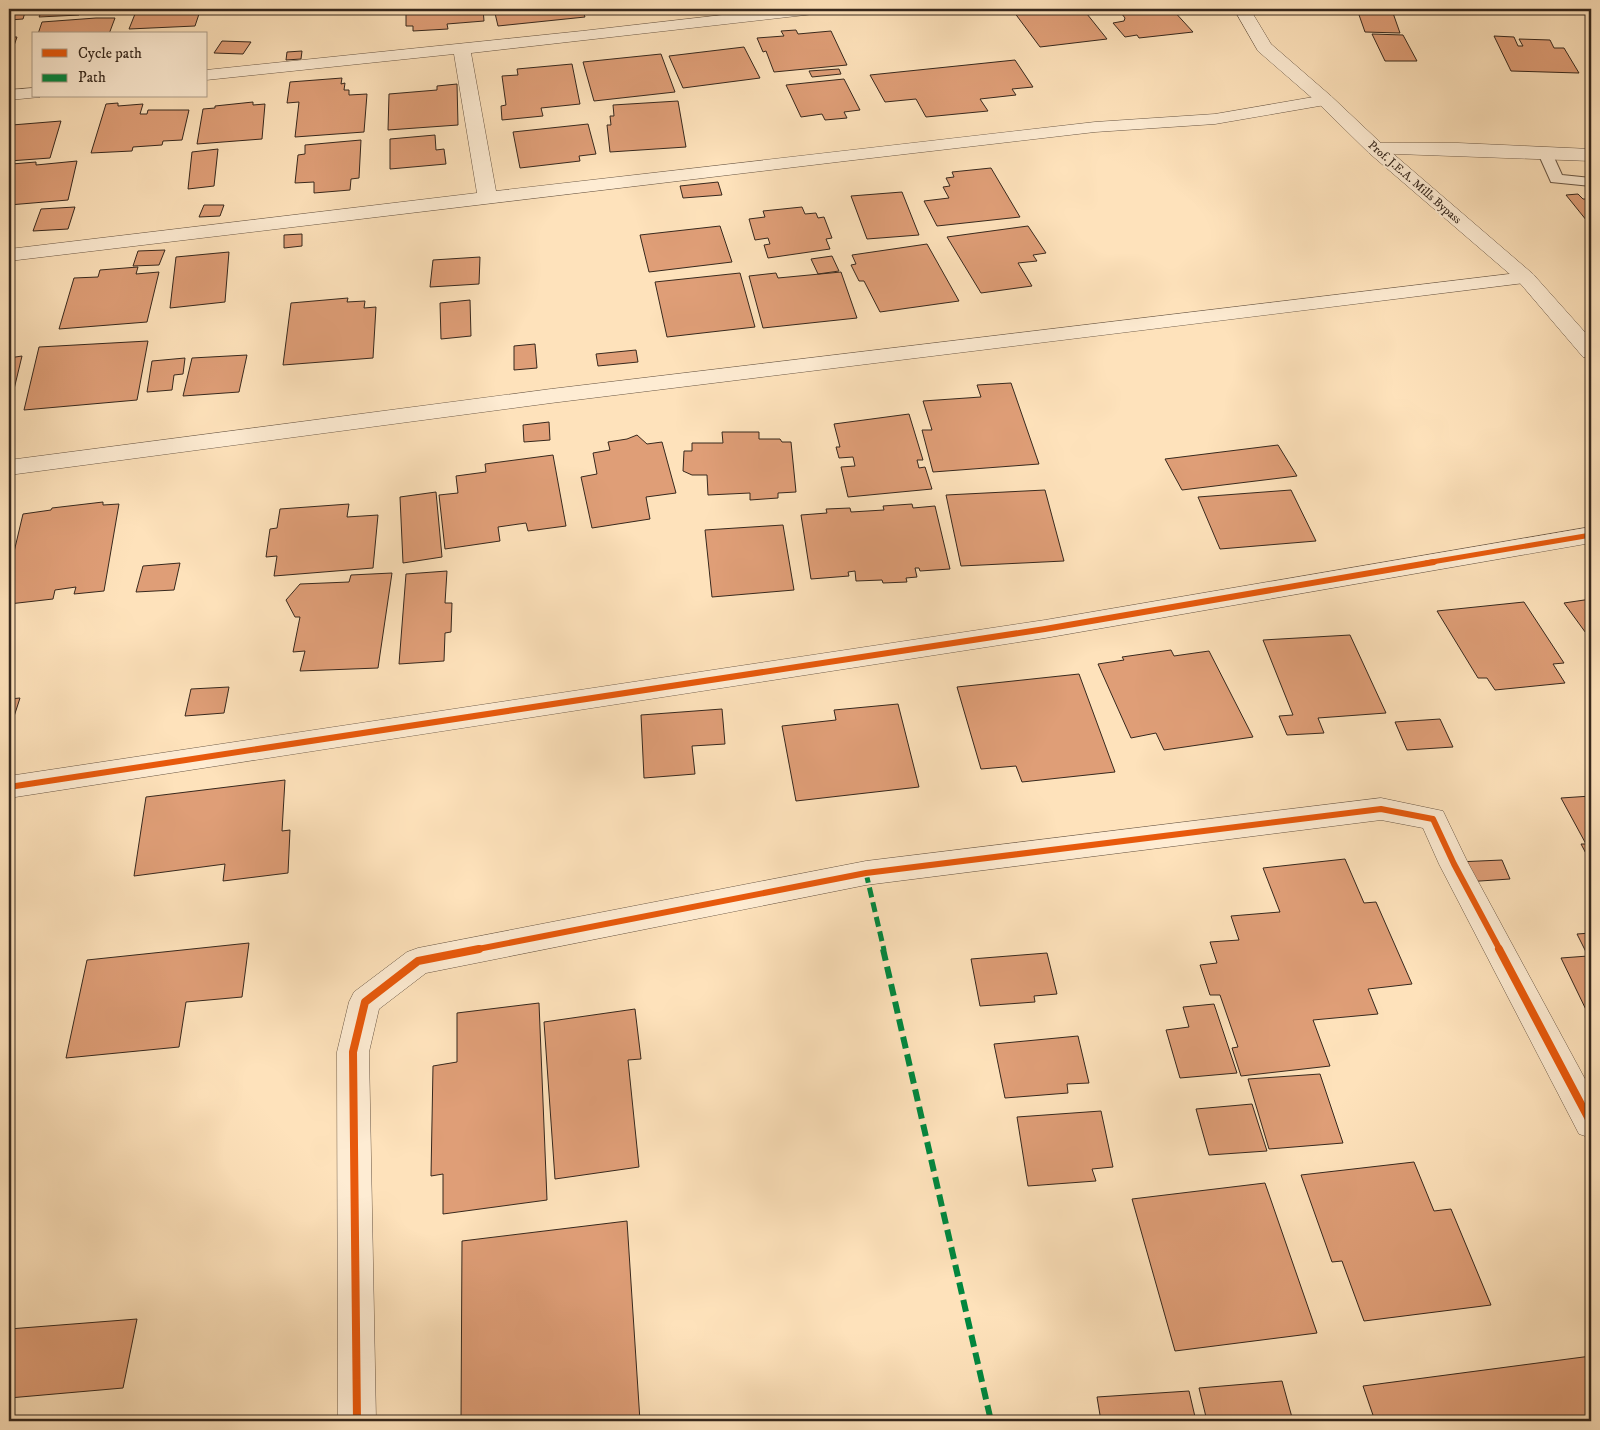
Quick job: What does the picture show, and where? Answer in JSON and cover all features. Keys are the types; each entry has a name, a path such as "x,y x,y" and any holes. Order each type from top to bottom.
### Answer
{"street":[{"path":"208,75 462,49 814,9"},
{"name":"Prof. J.E.A. Mills Bypass","path":"1242,9 1264,47 1325,100 1376,149 1526,278 1591,352"},
{"path":"462,49 474,128 488,198"},
{"path":"9,95 32,93"},
{"path":"9,255 1085,128 1215,119 1325,100"},
{"path":"1376,149 1458,149 1591,155"},
{"path":"9,468 561,395 1526,278"},
{"path":"9,787 1036,631 1591,535"},
{"path":"357,1421 352,1052 365,1002 418,961 866,873 1381,809 1433,819 1454,864 1591,1123"}],"lane":[{"path":"1545,153 1556,179 1591,182"}],"building":[{"path":"9,9 26,9 23,19 9,20"},
{"path":"43,9 81,9 79,15 39,17"},
{"path":"137,9 213,9 212,14 199,14 195,26 129,29"},
{"path":"406,9 483,9 484,21 447,24 448,29 413,31 413,26 406,26"},
{"path":"494,9 582,9 585,17 498,26"},
{"path":"1043,9 1083,9 1107,39 1040,47 1014,12"},
{"path":"1118,9 1172,9 1193,32 1139,38 1137,35 1125,37 1113,23 1124,21 1125,18"},
{"path":"1358,12 1393,13 1400,33 1365,32"},
{"path":"115,18 110,32 39,32 42,22"},
{"path":"796,30 798,34 831,31 847,65 774,72 766,51 763,52 757,38 784,36 781,31"},
{"path":"1372,34 1403,35 1417,61 1385,61"},
{"path":"1494,36 1514,37 1518,46 1523,46 1519,39 1550,40 1554,48 1564,48 1579,73 1511,71"},
{"path":"9,37 17,37 9,60"},
{"path":"222,41 251,42 243,54 214,53"},
{"path":"744,47 760,78 683,88 669,56"},
{"path":"302,51 301,59 286,60 287,52"},
{"path":"661,54 675,92 594,101 583,62"},
{"path":"1015,60 1033,87 1012,89 1016,95 980,99 988,111 926,117 916,99 885,102 870,75"},
{"path":"572,64 580,104 541,108 543,116 502,120 501,106 506,105 502,76 518,75 517,69"},
{"path":"839,69 841,74 812,77 809,71"},
{"path":"342,78 341,84 345,83 344,90 349,90 349,95 367,94 364,132 295,137 299,102 287,103 290,82"},
{"path":"844,79 860,110 844,112 847,118 825,120 822,114 801,117 786,85"},
{"path":"457,84 458,125 388,130 389,94 437,90 437,86"},
{"path":"678,101 686,147 610,152 607,125 611,125 610,116 614,116 613,105"},
{"path":"253,102 253,105 265,104 262,139 197,144 203,109"},
{"path":"118,103 118,106 143,104 140,114 147,114 148,110 189,110 182,140 163,141 162,145 133,147 132,151 91,153 106,104"},
{"path":"61,121 50,158 9,161 9,134 12,125"},
{"path":"588,124 596,154 579,156 580,161 520,168 513,132"},
{"path":"435,135 436,150 444,149 446,164 390,169 390,139"},
{"path":"361,140 359,178 351,179 350,190 314,193 314,182 295,183 298,155 305,154 305,145"},
{"path":"218,149 214,186 188,189 192,152"},
{"path":"77,161 68,200 9,205 9,167 12,167 12,164 36,162 36,165"},
{"path":"991,168 1020,217 937,226 924,201 949,198 943,187 950,186 946,178 954,177 952,172"},
{"path":"718,182 722,195 683,198 680,186"},
{"path":"902,192 919,235 867,239 851,196"},
{"path":"1578,194 1583,199 1591,199 1591,226 1566,195"},
{"path":"204,205 224,205 220,216 199,217"},
{"path":"75,207 68,229 33,231 41,209"},
{"path":"802,207 805,214 816,213 818,218 824,217 832,238 826,239 830,249 768,258 764,245 770,244 768,238 755,240 749,219 765,217 763,211"},
{"path":"720,226 732,262 649,272 640,235"},
{"path":"1028,226 1046,253 1033,255 1037,261 1018,263 1032,286 981,293 947,237"},
{"path":"302,234 302,246 284,248 284,235"},
{"path":"927,244 959,301 880,312 864,281 859,281 851,265 856,264 852,255"},
{"path":"165,250 159,265 133,266 138,251"},
{"path":"229,252 225,302 170,308 176,257"},
{"path":"832,256 839,271 818,274 811,259"},
{"path":"480,257 479,284 430,287 433,260"},
{"path":"138,267 136,274 159,272 147,322 59,329 74,278 98,277 100,270"},
{"path":"841,272 857,318 763,328 749,276 776,273 778,278"},
{"path":"740,273 755,327 667,337 655,282"},
{"path":"348,298 347,302 365,301 364,308 376,307 373,358 283,365 291,303"},
{"path":"470,300 471,336 441,339 440,303"},
{"path":"148,341 137,400 24,410 39,347"},
{"path":"535,344 537,368 514,370 514,346"},
{"path":"636,350 638,362 598,366 596,354"},
{"path":"247,355 239,392 183,396 192,358"},
{"path":"22,356 9,410 9,358"},
{"path":"185,358 183,374 174,375 172,390 147,392 152,361"},
{"path":"1011,383 1039,464 933,472 922,430 932,430 923,401 981,397 977,385"},
{"path":"909,414 923,460 917,460 919,468 925,467 932,489 848,497 841,467 855,466 853,457 839,458 836,447 840,447 834,424"},
{"path":"549,422 550,440 524,442 523,425"},
{"path":"722,432 759,432 759,439 780,439 782,442 791,442 796,492 778,493 778,498 750,500 750,493 708,495 707,475 692,475 683,471 684,451 692,451 692,443 723,443"},
{"path":"637,435 647,444 662,442 676,493 646,497 650,519 592,528 581,477 597,474 593,453 610,450 608,442 627,439"},
{"path":"1278,445 1297,476 1182,490 1165,459"},
{"path":"553,455 566,526 528,531 526,523 498,527 500,541 445,549 439,495 458,493 456,476 486,472 485,464"},
{"path":"1045,490 1064,561 961,566 946,495"},
{"path":"1291,490 1316,541 1220,549 1198,497"},
{"path":"436,492 442,557 403,563 400,497"},
{"path":"103,502 103,505 119,504 104,591 74,594 76,587 55,590 53,599 9,604 9,573 23,514 51,510 52,508"},
{"path":"349,504 347,517 378,515 373,568 274,576 277,556 266,557 270,529 277,528 280,509"},
{"path":"912,504 913,508 935,506 950,569 920,571 919,568 915,568 917,577 906,578 907,582 883,583 882,580 856,581 855,571 848,572 849,576 811,579 801,515 827,513 826,509 850,508 851,512 884,510 883,506"},
{"path":"783,525 794,590 712,597 705,530"},
{"path":"180,563 174,590 136,592 143,566"},
{"path":"447,571 445,603 452,603 451,632 445,633 444,661 399,664 406,574"},
{"path":"392,573 378,668 300,671 305,651 293,652 300,617 295,617 286,600 300,584 349,582 351,575"},
{"path":"1591,599 1591,640 1564,603"},
{"path":"1524,602 1564,663 1553,664 1565,683 1495,690 1487,678 1478,678 1437,611"},
{"path":"1350,635 1386,713 1318,718 1324,733 1287,735 1279,716 1293,715 1263,640"},
{"path":"1171,650 1174,656 1209,651 1253,737 1164,750 1156,733 1131,738 1098,664 1124,660 1122,657"},
{"path":"1079,674 1115,772 1022,782 1016,766 981,769 957,687"},
{"path":"229,687 224,713 185,716 191,689"},
{"path":"20,698 9,732 9,699"},
{"path":"898,704 919,787 796,801 782,726 836,720 834,710"},
{"path":"722,709 725,744 692,746 695,774 644,778 641,715"},
{"path":"1440,719 1453,747 1407,750 1395,722"},
{"path":"285,780 282,831 290,830 288,873 223,881 225,864 134,876 146,797"},
{"path":"1591,796 1591,863 1581,844 1586,844 1561,798"},
{"path":"1345,859 1364,903 1376,902 1412,984 1368,989 1378,1014 1313,1020 1330,1066 1241,1076 1232,1048 1238,1047 1220,995 1210,995 1200,965 1217,963 1210,942 1239,940 1231,916 1280,912 1263,868"},
{"path":"1502,860 1510,879 1465,882 1457,862"},
{"path":"1591,933 1591,1020 1561,958 1588,956 1577,934"},
{"path":"249,943 242,997 186,1002 179,1047 66,1058 87,960"},
{"path":"1047,953 1057,994 1034,996 1035,1002 980,1006 971,959"},
{"path":"539,1003 547,1200 443,1214 443,1174 431,1176 433,1066 457,1062 457,1013"},
{"path":"1214,1004 1237,1073 1180,1078 1166,1030 1189,1027 1183,1007"},
{"path":"635,1009 641,1059 628,1060 639,1167 555,1179 544,1022"},
{"path":"1078,1036 1089,1083 1067,1084 1068,1093 1005,1098 994,1044"},
{"path":"1320,1074 1343,1143 1269,1149 1248,1079"},
{"path":"1252,1104 1267,1151 1209,1155 1196,1109"},
{"path":"1101,1111 1113,1167 1092,1169 1096,1181 1028,1186 1017,1117"},
{"path":"1414,1162 1434,1211 1451,1209 1491,1305 1364,1321 1342,1261 1332,1262 1301,1175"},
{"path":"1265,1183 1317,1333 1175,1351 1132,1199"},
{"path":"627,1221 640,1421 461,1421 462,1241"},
{"path":"137,1319 123,1388 9,1398 9,1329"},
{"path":"1591,1356 1591,1421 1375,1421 1363,1386"},
{"path":"1282,1381 1293,1421 1207,1421 1199,1388"},
{"path":"1189,1391 1196,1421 1101,1421 1097,1397"}],"marked path":[{"path":"866,873 991,1421"}],"cycle path":[{"path":"9,787 1045,629 1591,535"},
{"path":"357,1421 353,1052 365,1002 418,961 866,873 1381,809 1433,819 1454,864 1591,1123"}]}
